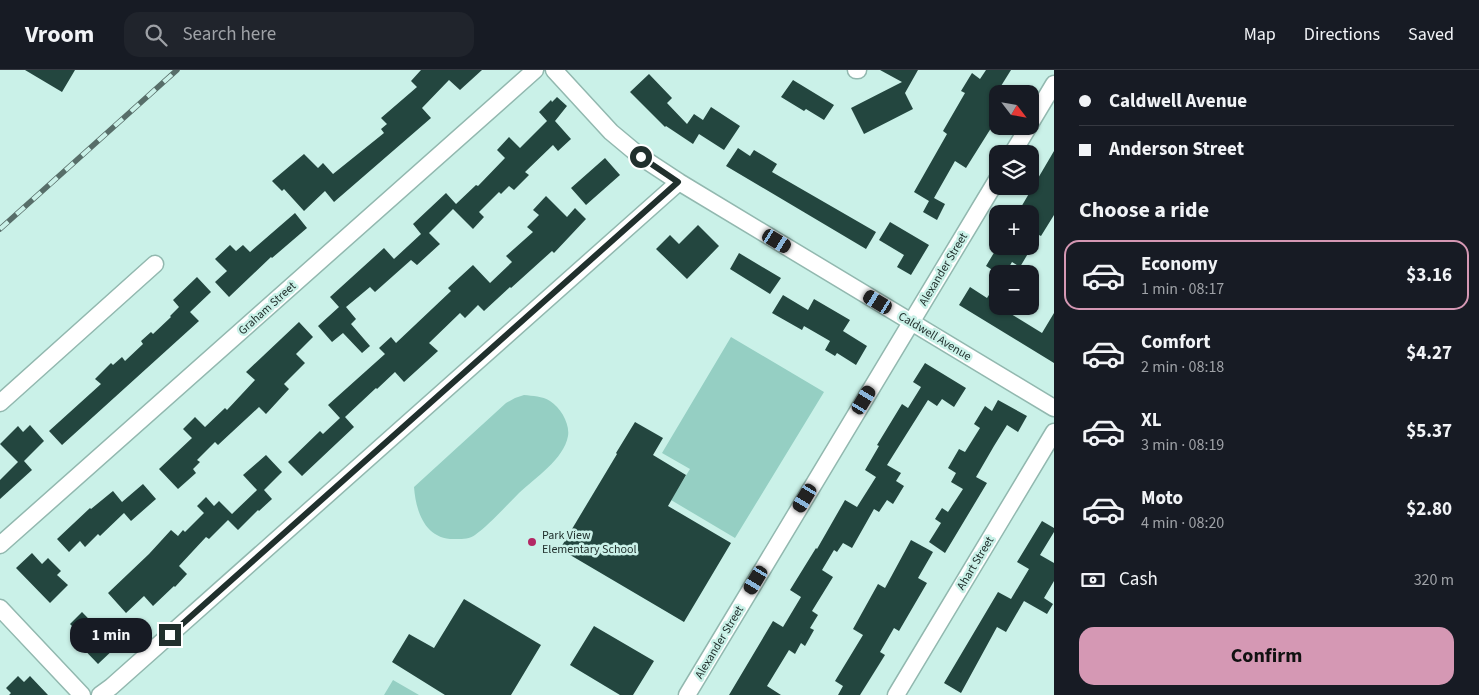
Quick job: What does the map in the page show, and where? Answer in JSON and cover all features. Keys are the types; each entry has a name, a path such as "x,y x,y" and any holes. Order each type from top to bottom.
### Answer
{"street":[{"name":"Graham Street","path":"0,545 535,70"},
{"name":"Caldwell Avenue","path":"554,70 611,132 641,157 678,182 1054,408"},
{"path":"1039,109 1054,84"},
{"path":"100,695 112,687 678,182"},
{"name":"Alexander Street","path":"687,695 989,193"},
{"path":"0,403 155,264"},
{"name":"Ahart Street","path":"896,695 1054,432"},
{"path":"0,608 82,695"}],"green space":[{"path":"731,337 824,392 735,538 671,500 690,469 662,453"},
{"path":"524,395 547,399 561,412 568,426 568,436 561,452 548,468 473,536 457,539 437,535 430,530 420,515 414,487 506,403"},
{"path":"393,680 419,695 384,695"}],"building":[{"path":"25,70 75,70 62,92"},
{"path":"421,70 482,70 460,90 449,80 422,108 431,118 334,202 325,191 304,211 284,189 282,191 272,181 304,154 318,168 323,163 333,174 384,133 381,129 387,124 381,118 417,87 411,81"},
{"path":"880,70 918,70 905,93 913,109 864,134 851,108 902,82"},
{"path":"986,70 1011,70 1002,85 989,85 989,131 966,168 955,161 934,198 945,204 937,220 923,212 929,201 914,192 947,134 943,131 965,93 961,91 972,73 980,79"},
{"path":"649,74 672,98 667,103 687,124 694,114 703,120 711,107 740,126 724,150 699,134 693,144 665,127 630,92"},
{"path":"793,80 834,105 824,120 781,97"},
{"path":"557,97 567,106 555,121 571,139 558,151 553,145 525,172 529,175 514,190 509,186 501,194 499,192 479,212 484,217 473,229 453,209 429,233 440,244 417,265 411,260 375,292 370,287 346,307 356,319 351,324 370,346 362,353 343,333 332,342 318,326 339,307 330,297 384,248 394,259 421,234 413,224 446,193 456,204 476,185 478,186 505,158 497,150 509,137 520,148 547,121 539,112 551,100 552,102"},
{"path":"738,148 750,156 754,150 777,164 772,172 876,232 866,249 726,166"},
{"path":"1054,151 1054,215 1041,236 1039,235 1039,205 1022,205 1028,195 1039,195 1039,177"},
{"path":"605,158 620,175 586,205 571,188"},
{"path":"546,196 567,217 575,208 586,219 554,253 552,251 484,311 478,305 465,318 460,313 429,343 438,351 404,382 395,372 376,388 345,417 354,427 302,476 288,462 320,431 323,434 340,418 328,405 385,354 379,348 391,337 396,343 451,291 448,288 473,265 490,283 512,262 506,256 533,232 527,227 539,215 533,210"},
{"path":"295,213 307,228 271,257 229,297 215,282 227,271 215,259 230,245 236,251 243,245 250,252"},
{"path":"890,222 929,245 911,275 897,267 904,255 879,240"},
{"path":"698,225 719,246 687,279 656,249 670,235 679,244"},
{"path":"739,253 781,278 770,294 730,269"},
{"path":"993,255 1027,255 1021,265 1012,262 1010,265 989,265 989,268 986,266"},
{"path":"197,277 211,292 190,312 199,321 62,445 49,431 101,384 95,379 111,363 113,365 122,357 125,361 143,344 141,341 151,332 153,334 171,317 179,307 173,300"},
{"path":"970,287 987,298 989,295 989,315 1013,315 1042,333 1054,313 1054,363 959,305"},
{"path":"783,295 808,310 814,299 850,320 843,331 867,346 856,365 837,353 835,356 825,350 830,341 804,326 802,330 772,313"},
{"path":"299,322 313,337 296,354 305,363 284,384 289,389 266,414 259,407 218,445 215,442 197,460 200,462 193,469 196,473 178,489 159,469 192,438 183,429 195,417 205,427 225,408 227,410 255,380 246,372"},
{"path":"925,363 966,388 954,407 942,399 937,406 928,400 887,465 901,473 896,481 904,486 893,504 887,500 879,512 874,509 852,548 843,543 837,552 834,550 822,570 833,577 812,611 818,615 810,628 814,630 805,646 801,643 795,654 789,650 767,686 781,695 729,695 773,621 783,627 801,597 790,590 817,549 845,500 857,507 876,477 865,470 879,446 877,445 902,404 908,408 921,387 913,382"},
{"path":"998,400 1027,416 1018,432 1007,425 994,446 976,477 987,483 945,553 929,542 941,523 935,519 942,508 948,512 963,489 951,482 956,473 948,468 959,449 965,452 980,428 974,424 985,406 992,411"},
{"path":"635,422 663,438 653,455 686,475 668,506 731,543 684,622 560,549"},
{"path":"30,425 44,441 24,461 32,470 0,499 0,480 18,462 0,444 18,426 23,432"},
{"path":"266,455 282,472 264,490 272,499 238,530 228,520 209,539 206,537 179,566 187,574 153,606 144,596 126,613 108,593 171,530 178,536 183,530 185,532 204,513 197,506 206,497 214,506 219,501 232,514 257,490 243,475"},
{"path":"143,484 156,499 131,521 124,513 100,536 98,534 85,547 80,541 69,552 57,539 90,508 113,491 122,502"},
{"path":"1042,521 1054,528 1054,532 1040,555 1054,563 1054,581 1044,598 1053,604 1047,614 1024,601 1006,632 997,627 961,693 944,683 998,592 1011,599 1029,569 1017,562"},
{"path":"911,540 933,552 918,578 927,583 899,631 894,628 880,652 885,655 860,695 838,695 843,686 835,681 863,635 853,629 878,584 885,588"},
{"path":"32,553 42,564 48,558 61,571 57,575 68,585 50,603 16,568"},
{"path":"464,599 541,645 511,695 445,695 392,662 409,634 434,648"},
{"path":"82,612 116,647 98,664 74,639 80,634 70,624"},
{"path":"594,626 654,661 633,695 620,695 570,665"},
{"path":"18,676 24,682 30,676 48,695 9,695 11,693 6,688"}],"railway":[{"path":"0,229 177,70"}],"place":[{"name":"Park View Elementary School","path":"532,542"}],"route":[{"path":"170,635 678,182 641,157"}]}
